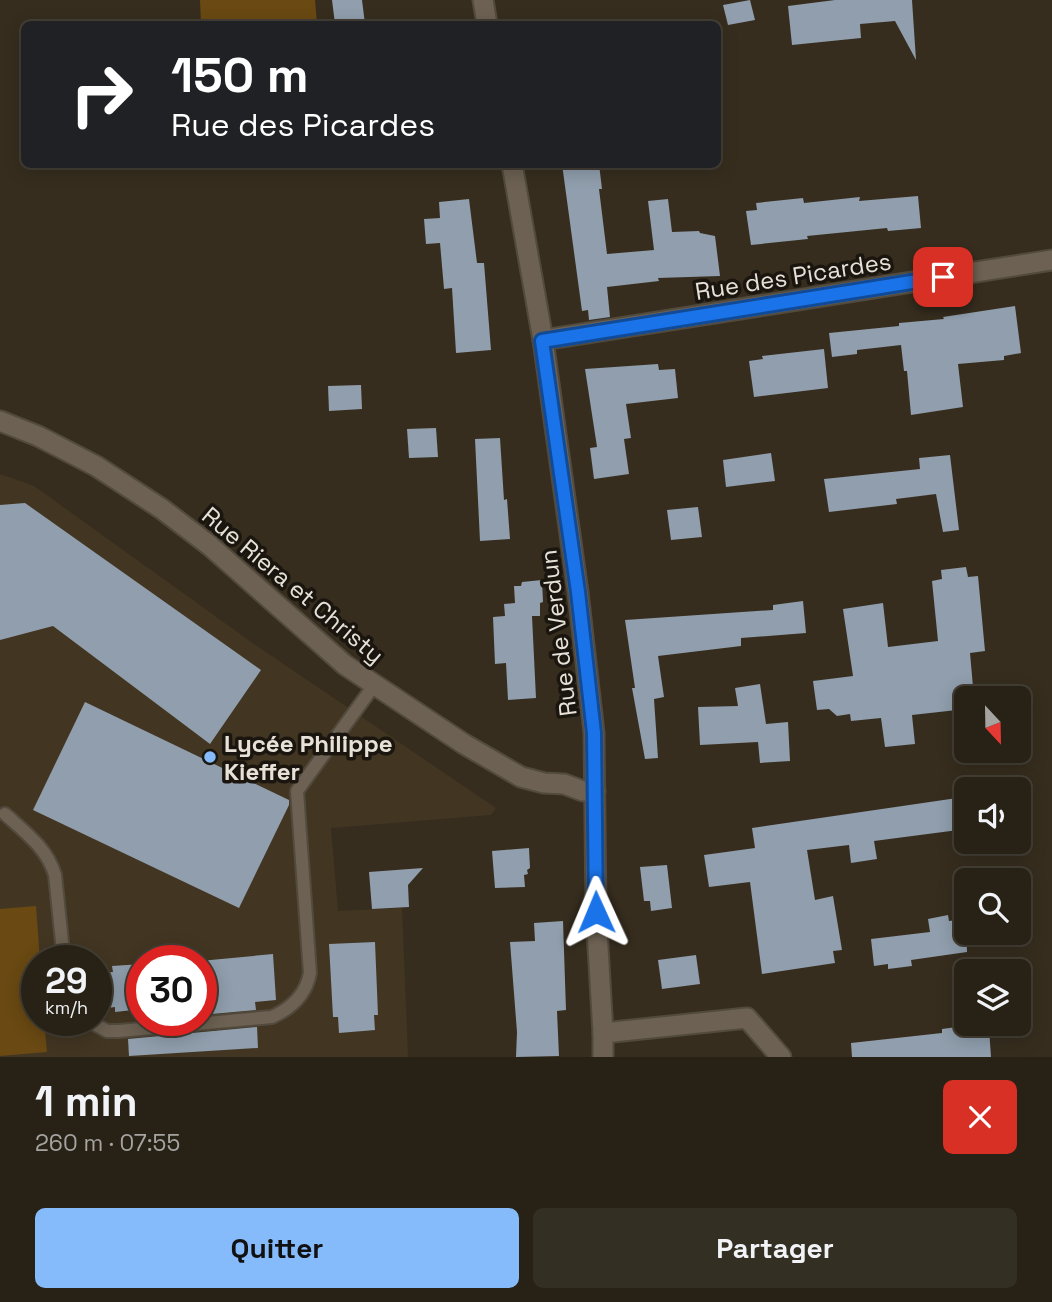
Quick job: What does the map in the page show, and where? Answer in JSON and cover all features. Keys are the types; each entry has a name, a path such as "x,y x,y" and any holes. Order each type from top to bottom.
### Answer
{"street":[{"path":"483,0 486,21"},
{"name":"Rue de Verdun","path":"513,168 542,341 578,592 594,733 596,912 603,1057"},
{"name":"Rue des Picardes","path":"542,341 1052,260"},
{"name":"Rue Riera et Christy","path":"0,421 38,436 96,466 162,509 209,545 345,665 464,744 521,777 544,783 564,784 583,791 595,791"},
{"path":"603,1033 747,1018 781,1057"}],"lane":[{"path":"112,1031 272,1017 285,1011 308,987 310,973 297,791 375,684"},
{"path":"5,814 46,853 52,865 62,945"}],"shaded area":[{"path":"200,0 315,0 317,21 201,21"},
{"name":"Lycée Philippe Kieffer","path":"0,474 34,486 254,644 496,808 491,815 331,828 338,911 402,908 408,1057 0,1057"},
{"path":"36,906 39,945 21,945 21,1036 46,1036 47,1052 0,1056 0,909"}],"building":[{"path":"332,0 362,0 365,21 335,21"},
{"path":"750,0 755,20 728,25 723,5"},
{"path":"835,0 912,0 916,60 895,21 860,24 861,38 792,45 788,6"},
{"path":"563,168 599,168 602,189 599,189 607,254 654,250 648,201 668,199 672,232 699,231 715,236 720,276 658,278 659,281 607,287 610,317 589,320 588,310 582,311"},
{"path":"918,196 921,228 888,231 887,228 807,236 808,239 751,245 746,211 757,210 756,203 803,198 804,203 860,197 859,201"},
{"path":"469,199 477,263 484,263 491,350 456,353 452,288 444,289 440,243 426,244 424,219 440,218 439,202"},
{"path":"1015,306 1021,353 1004,356 1004,360 958,364 963,407 911,415 907,371 904,371 901,345 857,350 857,354 832,357 829,333 899,326 899,323 944,319 943,317"},
{"path":"824,349 828,388 754,397 749,361 763,359 762,356"},
{"path":"658,364 659,370 675,369 678,398 626,404 631,438 624,439 629,474 594,479 590,448 597,447 585,369"},
{"path":"361,385 362,409 329,411 328,386"},
{"path":"436,428 438,457 409,458 407,429"},
{"path":"500,438 504,500 507,499 510,539 480,541 475,439"},
{"path":"771,453 775,481 726,487 723,460"},
{"path":"950,455 959,530 943,532 936,494 896,499 897,504 829,512 824,479 920,469 919,458"},
{"path":"25,503 261,670 210,744 53,626 0,640 0,505"},
{"path":"698,507 702,537 671,540 667,510"},
{"path":"966,567 968,577 978,576 985,651 970,653 973,686 954,686 954,710 912,715 915,744 885,747 881,718 851,721 850,714 837,716 829,709 817,710 813,681 853,676 843,609 883,603 888,647 938,641 932,581 942,579 941,570"},
{"path":"542,580 543,602 540,603 540,616 532,616 536,698 508,700 506,663 495,664 493,617 505,616 504,604 515,603 514,586 521,586 522,582"},
{"path":"803,601 806,633 741,638 741,646 658,656 664,697 654,699 658,758 645,759 632,688 635,688 625,620 773,610 773,605"},
{"path":"760,684 766,724 788,722 790,761 760,763 758,742 700,745 698,707 738,706 735,688"},
{"path":"85,702 289,800 289,805 239,908 33,810"},
{"path":"954,798 954,831 874,841 877,859 851,863 849,845 807,850 815,900 833,896 842,950 833,951 835,963 762,974 750,882 709,887 704,855 755,848 752,828"},
{"path":"529,848 530,868 527,870 528,874 524,875 525,887 495,888 492,851"},
{"path":"667,865 672,908 651,911 650,901 644,901 640,867"},
{"path":"423,868 408,885 409,907 372,909 369,872"},
{"path":"948,915 949,921 954,920 954,945 967,945 967,952 911,960 912,966 888,969 888,964 874,966 871,939 930,932 928,919"},
{"path":"563,921 566,1010 557,1011 559,1056 516,1057 517,1032 510,942 535,941 534,923"},
{"path":"375,942 378,1015 374,1015 375,1030 339,1033 338,1017 333,1017 329,944"},
{"path":"273,954 276,1000 255,1002 256,1010 217,1014 217,959"},
{"path":"696,955 700,984 662,989 658,960"},
{"path":"126,965 126,1011 115,1012 115,1007 112,1007 112,966"},
{"path":"257,1027 258,1048 129,1056 128,1039 217,1036 217,1031"},
{"path":"954,1027 954,1036 990,1036 991,1057 852,1057 851,1043 942,1033 942,1029"}],"place":[{"name":"Lycée Philippe Kieffer","path":"210,757"}],"route":[{"path":"596,912 594,733 578,592 542,341 943,277"}]}
